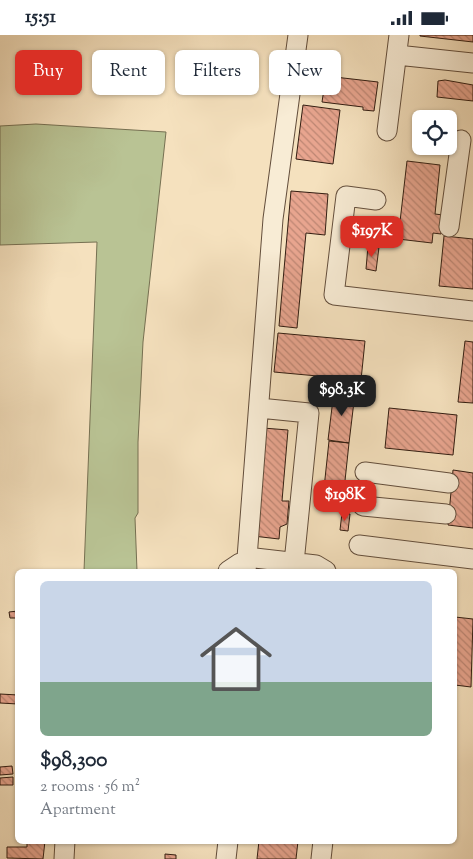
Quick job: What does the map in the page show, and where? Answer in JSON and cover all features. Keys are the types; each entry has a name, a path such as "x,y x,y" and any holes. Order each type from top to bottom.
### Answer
{"street":[{"path":"247,564 273,219 298,35"},
{"path":"387,131 399,35"},
{"path":"397,55 473,63"},
{"path":"449,227 460,140"},
{"path":"376,200 346,196 334,295 473,311"},
{"path":"259,408 309,413 294,563"},
{"path":"365,472 449,483"},
{"path":"363,506 446,514"},
{"path":"359,545 473,559"},
{"path":"231,569 240,563 294,563 316,565 323,569"},
{"path":"64,859 65,844"},
{"path":"226,859 228,844"},
{"path":"321,859 323,844"}],"green space":[{"path":"36,124 166,132 143,342 138,442 138,513 135,518 137,569 84,569 97,242 0,245 0,126"}],"building":[{"path":"420,35 473,35 473,42 420,36"},
{"path":"341,78 378,82 374,111 363,110 363,107 322,102 323,95 341,95"},
{"path":"445,80 473,85 473,101 437,97 438,81"},
{"path":"303,105 340,110 333,164 296,159"},
{"path":"407,161 440,165 435,214 443,215 441,234 433,233 432,243 398,239"},
{"path":"291,191 328,194 325,235 306,233 297,328 279,326"},
{"path":"370,229 380,230 379,237 369,236"},
{"path":"444,236 473,239 473,289 439,286"},
{"path":"368,246 379,247 376,271 366,269"},
{"path":"278,333 365,341 361,380 274,372"},
{"path":"465,341 473,342 473,403 458,402"},
{"path":"334,391 355,393 349,443 328,440"},
{"path":"389,408 457,415 453,455 385,448"},
{"path":"263,428 288,430 282,501 289,501 287,524 280,527 279,539 253,536"},
{"path":"329,441 349,443 342,509 322,507"},
{"path":"453,470 473,473 473,528 448,525"},
{"path":"342,513 350,514 348,531 340,530"},
{"path":"15,611 15,618 10,618 9,612"},
{"path":"457,617 473,619 471,687 457,685"},
{"path":"0,694 15,695 15,704 0,703"},
{"path":"12,766 13,774 0,775 0,767"},
{"path":"13,777 13,785 0,785 0,778"},
{"path":"27,844 45,844 43,859 7,858 7,847 27,847"},
{"path":"259,844 298,844 296,859 257,859"},
{"path":"165,854 176,855 176,859 165,859"}]}
